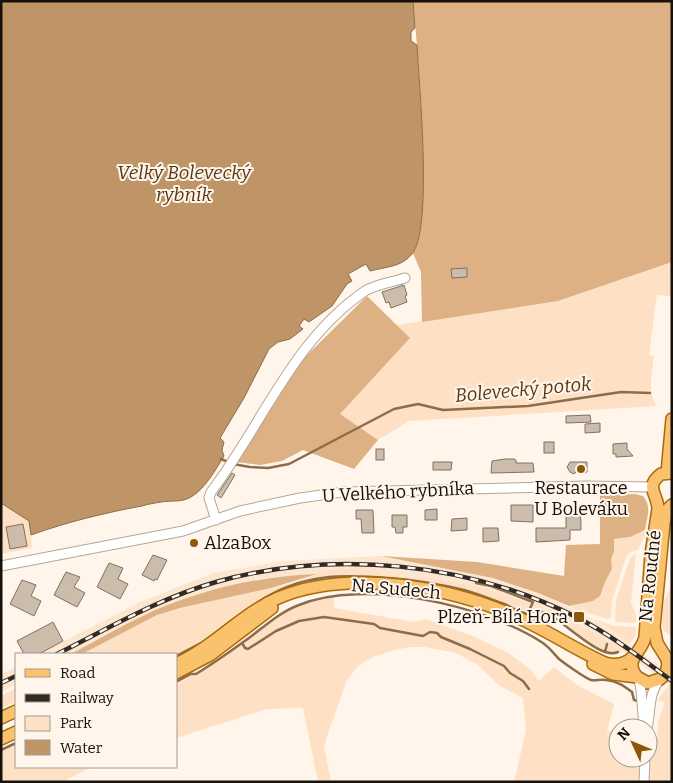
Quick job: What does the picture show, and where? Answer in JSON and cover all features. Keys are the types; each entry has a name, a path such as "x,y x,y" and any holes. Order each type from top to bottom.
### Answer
{"main road":[{"path":"652,487 658,476 669,473 672,419"},
{"name":"Na Roudné","path":"638,678 632,669 636,654 645,637 651,554 658,509 652,487"},
{"name":"Na Roudné","path":"656,499 663,504 672,505"},
{"name":"Na Roudné","path":"666,674 667,652 654,635 654,609 664,523 667,510 672,505"},
{"name":"Na Sudech","path":"178,663 206,648 262,607 278,598 334,584 380,584 440,592 476,601 506,612 535,626 606,671 638,678"},
{"name":"Na Sudech","path":"178,672 210,654 273,607 299,592"},
{"name":"Na Roudné","path":"636,654 649,646 667,652"},
{"name":"Na Sudech","path":"572,648 610,664 623,664 636,654"},
{"path":"638,678 651,683 666,674"},
{"path":"1,718 15,711"},
{"path":"1,738 15,732"}],"street":[{"path":"214,516 209,498 211,492 228,470 294,363 310,342 367,290 405,278"},
{"name":"U Velkého rybníka","path":"1,566 183,531 214,516 300,498 355,490 594,486 652,487"},
{"name":"Na Roudné","path":"648,718 654,688 666,674"},
{"name":"Na Roudné","path":"638,678 642,690 645,718"},
{"path":"644,782 645,768"}],"shaded area":[{"path":"413,1 672,1 672,262 558,301 422,322 421,272 413,253 421,226 423,148"},
{"path":"367,296 410,338 340,414 378,440 354,469 303,450 282,461 260,465 237,462 299,363"},
{"path":"635,494 643,496 646,500 648,512 645,530 630,537 614,539 614,552 611,559 612,569 600,596 593,601 569,606 493,578 381,556 477,562 564,576 566,545 600,544 600,495"},
{"path":"381,556 482,575 521,587 552,599 623,637 622,639 672,675 672,687 608,641 585,627 550,611 515,597 472,586 412,576 343,574 299,575 260,579 202,593 150,613 73,653 41,653 140,602 213,573 284,561"},
{"path":"317,574 271,588 180,608 157,615 84,653 73,653 139,618 190,597 232,585 296,575"},
{"path":"15,667 15,685 1,693 1,674"}],"green space":[{"path":"672,262 672,296 657,295 649,355 654,356 651,388 657,406 409,421 378,440 339,414 409,338 397,325 558,301"},
{"path":"1,422 60,524 31,535 32,548 1,554"},
{"path":"643,530 645,531 644,537 638,550 630,552 626,557 612,601 611,618 606,619 585,612 583,614 569,606 593,601 600,596 612,569 611,559 614,552 614,539 630,537"},
{"path":"636,554 631,603 636,614 636,623 615,622 616,600 630,558"},
{"path":"375,569 381,575 446,581 508,595 566,619 595,633 623,650 612,653 601,649 588,642 569,626 540,610 526,613 471,591 427,582 380,576 331,578 303,583 274,594 212,638 178,657 178,653 84,653 157,615 180,608 292,583 325,570"},
{"path":"672,585 672,637 664,631 662,626 663,603"},
{"path":"334,597 334,608 414,622 426,619 470,635 507,652 530,669 539,681 554,667 577,685 614,704 610,718 608,718 608,768 658,768 658,721 665,702 658,701 669,684 672,687 672,782 514,782 526,730 523,698 500,686 478,665 456,653 425,647 394,650 373,657 358,666 347,680 324,747 331,782 318,782 303,708 267,709 178,737 178,683 215,661 252,633 291,610 312,601"},
{"path":"592,618 614,626 636,627 635,637 629,644 622,639 623,637"},
{"path":"15,689 15,702 1,708 1,696"},
{"path":"15,745 15,768 90,768 62,782 1,782 1,752"}],"water":[{"name":"Velký Bolevecký rybník","path":"1,1 413,1 415,28 411,32 411,41 417,45 421,102 422,218 418,240 412,254 403,262 393,266 370,271 366,264 348,274 352,281 347,284 332,306 309,322 304,319 299,326 303,329 290,339 278,342 269,349 244,398 220,438 224,442 222,450 224,456 201,489 184,500 165,501 100,515 31,535 29,521 1,503"}],"building":[{"path":"467,268 467,277 452,278 451,269"},
{"path":"404,285 407,302 391,308 389,302 386,303 382,292"},
{"path":"590,415 591,422 566,423 566,416"},
{"path":"600,423 600,432 585,433 585,424"},
{"path":"544,442 554,442 554,453 544,453"},
{"path":"627,443 627,449 633,456 616,457 616,454 613,454 613,444"},
{"path":"376,449 384,449 384,460 376,460"},
{"path":"514,459 516,463 533,463 534,472 491,473 492,461"},
{"path":"433,462 452,462 451,470 433,470"},
{"path":"570,462 587,462 587,472 582,474 578,470 574,474 570,472 567,467"},
{"path":"232,473 235,475 221,498 217,495"},
{"path":"511,505 533,505 533,522 511,521"},
{"path":"437,509 437,520 425,520 425,510"},
{"path":"356,510 373,510 374,533 362,533 361,519 356,519"},
{"path":"569,512 580,512 581,523 581,530 570,530 570,540 536,542 536,528 566,528 566,516 569,516"},
{"path":"392,515 407,515 407,527 403,527 403,533 396,533 395,527 392,527"},
{"path":"467,518 467,530 451,531 452,519"},
{"path":"23,524 27,546 10,549 6,527"},
{"path":"483,528 498,528 499,541 483,542"},
{"path":"153,555 167,560 157,580 155,579 154,581 142,575"},
{"path":"109,563 123,568 118,579 128,584 120,599 97,587"},
{"path":"66,572 80,577 74,587 85,593 77,607 54,595"},
{"path":"22,580 36,585 31,596 41,601 34,616 10,604"},
{"path":"53,622 63,641 41,653 23,653 17,641"}],"waterway":[{"name":"Bolevecký potok","path":"221,459 233,464 250,467 268,468 289,464 394,409 418,404 443,410 528,406 621,392 650,393"},
{"path":"263,599 278,591 308,580 339,576 426,582 469,592 522,612 539,611 548,614 600,650 610,653 618,652"},
{"path":"476,583 491,586 533,602 528,613"},
{"path":"178,681 203,670 279,615 299,605 326,597 357,594 390,595 458,607 519,629 543,643 559,659 584,676 591,680 617,683 632,692 634,700 638,701"},
{"path":"242,643 248,649 276,631 299,621 324,617 374,624 380,628 423,636 430,632 437,633 441,637 504,666 510,673 523,681 529,689"},
{"path":"178,655 199,644"},
{"path":"605,652 607,644"},
{"path":"1,750 15,743"}],"railway":[{"path":"59,653 155,605 216,582 261,572 307,566 353,564 400,567 446,573 492,584 536,599 578,618 602,632 672,681"},
{"path":"1,683 15,676"}],"place":[{"name":"Restaurace U Boleváku","path":"581,469"},
{"name":"AlzaBox","path":"194,543"},
{"name":"Plzeň-Bílá Hora","path":"579,617"}]}
